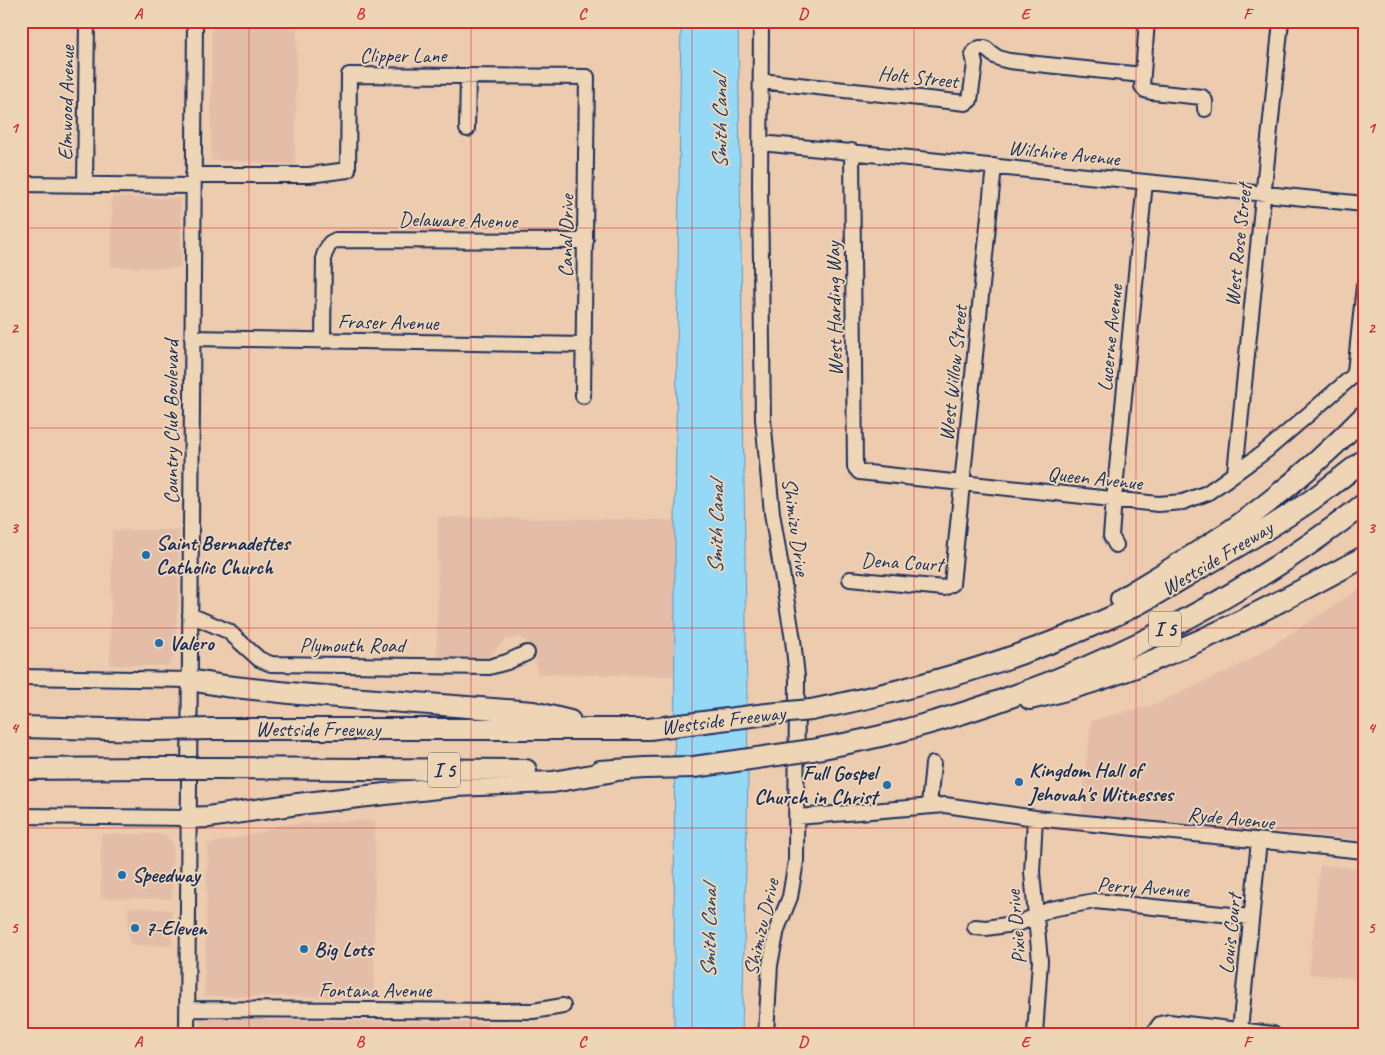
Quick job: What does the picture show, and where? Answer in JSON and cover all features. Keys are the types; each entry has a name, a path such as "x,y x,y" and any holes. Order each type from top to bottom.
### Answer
{"highway":[{"path":"1051,642 1250,517 1326,454 1364,416"},
{"name":"Westside Freeway","path":"21,727 149,730 650,729 811,710 908,690 1018,655 1105,620 1134,606 1227,553 1314,498 1364,460"},
{"name":"Westside Freeway","path":"21,769 218,768 614,771 719,764 812,750 874,738 947,718 1028,690 1104,658 1192,616 1273,568 1364,504"},
{"path":"947,718 1058,693 1148,663 1230,628 1364,557"},
{"path":"189,680 289,693 533,712 601,728"},
{"path":"187,818 455,786 553,782 614,771"}],"street":[{"name":"Elmwood Avenue","path":"85,185 87,21"},
{"name":"Country Club Boulevard","path":"187,1034 187,818 195,21"},
{"name":"Shimizu Drive","path":"761,21 763,419 772,514 796,661 797,817 796,861 790,897 777,930 770,965 766,1034"},
{"path":"1147,21 1141,84 1144,90 1202,97 1205,101 1205,109"},
{"name":"West Rose Street","path":"1235,473 1281,21"},
{"name":"Holt Street","path":"761,81 966,103 970,100 975,64 973,55 980,48 985,48 990,55 1008,61 1142,75"},
{"name":"Clipper Lane","path":"193,180 309,175 348,170 349,74 587,77"},
{"path":"467,128 468,76"},
{"name":"Canal Drive","path":"583,396 587,77"},
{"name":"Wilshire Avenue","path":"761,143 1364,204"},
{"name":"West Harding Way","path":"852,151 855,467"},
{"name":"West Willow Street","path":"952,584 994,166"},
{"path":"21,184 85,185 193,180"},
{"name":"Lucerne Avenue","path":"1116,544 1111,536 1145,182"},
{"name":"Delaware Avenue","path":"323,341 324,255 330,243 342,239 586,241"},
{"name":"Queen Avenue","path":"855,467 859,472 863,473 961,484 1158,504 1183,502 1207,493 1267,450 1353,376 1364,286"},
{"name":"Fraser Avenue","path":"192,338 584,345"},
{"name":"Dena Court","path":"850,579 944,588 952,584"},
{"name":"Plymouth Road","path":"190,615 228,630 259,659 271,664 489,667 507,662 526,653"},
{"path":"21,677 189,680"},
{"path":"929,805 933,764"},
{"name":"Ryde Avenue","path":"797,817 929,805 973,808 1036,818 1364,851"},
{"path":"21,816 187,818"},
{"name":"Pixie Drive","path":"1035,1034 1040,960 1032,872 1036,818"},
{"name":"Louis Court","path":"1240,1030 1259,841"},
{"name":"Perry Avenue","path":"975,927 986,928 1020,923 1051,909 1095,901 1251,917"},
{"name":"Fontana Avenue","path":"187,1009 533,1011 563,1006"},
{"path":"1156,1029 1169,1022 1272,1034"}],"shaded area":[{"path":"212,21 297,21 295,165 211,160"},
{"path":"112,197 181,198 181,268 111,267"},
{"path":"438,517 676,520 676,676 537,674 535,648 519,637 505,640 487,659 437,658"},
{"path":"112,530 179,530 178,599 174,656 168,666 110,665"},
{"path":"1364,586 1364,840 1081,814 1091,721 1156,704 1248,661"},
{"path":"375,820 374,997 204,996 208,844 263,832 280,825"},
{"path":"101,834 164,834 173,844 172,899 101,898"},
{"path":"1320,865 1364,869 1364,979 1309,974"},
{"path":"128,907 172,910 172,946 130,945"},
{"path":"201,1020 487,1023 487,1034 200,1034"}],"water":[{"name":"Smith Canal","path":"681,21 738,21 748,778 742,1034 674,1034 675,523"}],"place":[{"name":"Saint Bernadettes Catholic Church","path":"146,555"},
{"name":"Valero","path":"159,643"},
{"name":"Kingdom Hall of Jehovah's Witnesses","path":"1019,782"},
{"name":"Full Gospel Church in Christ","path":"887,785"},
{"name":"Speedway","path":"122,875"},
{"name":"7-Eleven","path":"135,928"},
{"name":"Big Lots","path":"304,949"}]}
